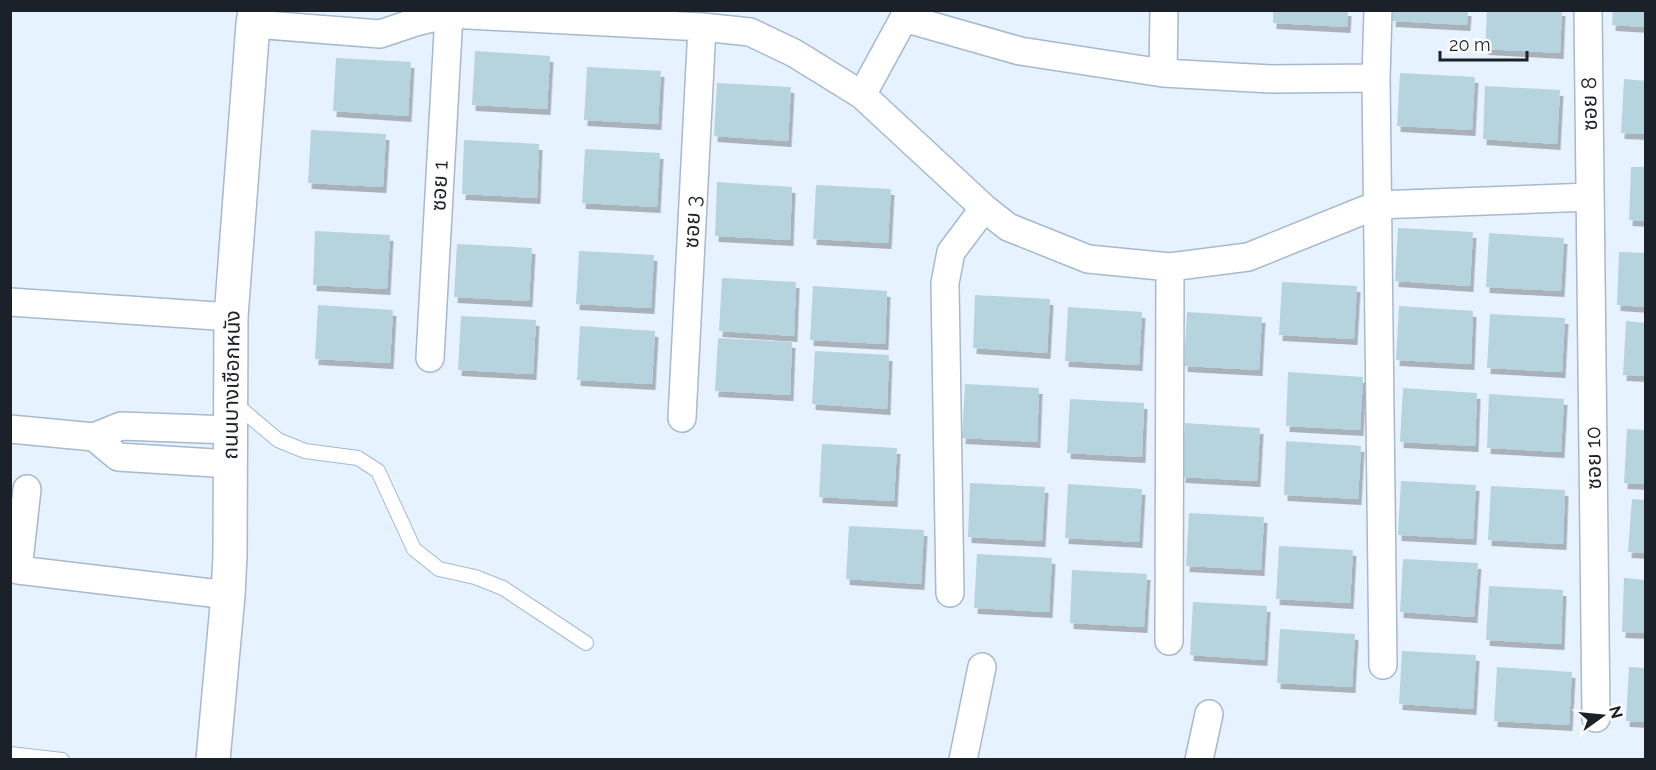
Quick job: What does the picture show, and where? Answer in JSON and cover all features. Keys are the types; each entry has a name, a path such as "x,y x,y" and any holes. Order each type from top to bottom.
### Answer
{"street":[{"path":"1164,10 1164,73"},
{"path":"1378,10 1376,78 1383,665"},
{"name":"ซอย 8","path":"1588,10 1590,197"},
{"path":"254,17 380,34 407,16 449,14 702,27 750,32 794,53 862,95 984,208 1008,227 1088,259 1170,267 1248,257 1377,205 1590,197"},
{"name":"ซอย 1","path":"430,358 449,14"},
{"path":"862,95 904,14 1020,51 1164,73 1271,79 1376,78"},
{"name":"ถนนบางเชือกหนัง","path":"213,759 230,556 231,317 254,17"},
{"name":"ซอย 3","path":"682,418 702,27"},
{"name":"ซอย 10","path":"1590,197 1596,718"},
{"path":"950,593 945,283 951,252 984,208"},
{"path":"1169,641 1170,267"},
{"path":"10,302 231,317"},
{"path":"10,429 93,437 121,426 230,415"},
{"path":"93,437 118,457 230,464"},
{"path":"27,489 14,570 228,596"},
{"path":"963,759 982,667"},
{"path":"1199,759 1209,714"}],"lane":[{"path":"230,415 304,451 358,458 378,471 414,549 439,570 475,577 504,588 586,643"},
{"path":"10,754 62,759"}],"building":[{"path":"1273,10 1348,10 1347,27 1273,23"},
{"path":"1393,10 1468,10 1467,25 1392,21"},
{"path":"1487,10 1562,10 1560,53 1485,49"},
{"path":"1613,10 1646,10 1646,27 1612,25"},
{"path":"475,51 550,56 547,109 472,105"},
{"path":"336,58 411,62 408,116 333,111"},
{"path":"587,67 661,71 658,124 584,120"},
{"path":"1400,73 1475,77 1472,130 1397,126"},
{"path":"1624,79 1646,81 1646,134 1621,133"},
{"path":"717,83 791,87 788,141 714,136"},
{"path":"1485,86 1560,90 1557,144 1483,139"},
{"path":"311,130 386,134 383,187 308,183"},
{"path":"464,140 539,144 537,198 462,194"},
{"path":"585,149 660,153 657,207 582,203"},
{"path":"1631,167 1646,167 1646,221 1629,220"},
{"path":"717,182 792,187 790,240 715,236"},
{"path":"816,185 891,189 888,243 813,239"},
{"path":"1398,228 1473,232 1470,286 1395,281"},
{"path":"315,231 390,235 387,289 313,285"},
{"path":"1489,233 1564,238 1561,291 1486,287"},
{"path":"457,244 532,248 529,301 454,297"},
{"path":"579,251 654,255 651,308 576,304"},
{"path":"1619,252 1646,253 1646,307 1617,305"},
{"path":"722,278 796,282 794,336 719,331"},
{"path":"1282,282 1357,286 1354,339 1279,335"},
{"path":"813,286 887,291 885,344 810,340"},
{"path":"975,295 1050,299 1047,353 973,348"},
{"path":"318,305 393,310 390,363 315,359"},
{"path":"1399,306 1473,311 1471,364 1396,360"},
{"path":"1068,307 1142,312 1139,365 1065,361"},
{"path":"1187,312 1262,317 1259,370 1184,366"},
{"path":"1490,314 1565,318 1562,372 1487,368"},
{"path":"461,316 536,320 533,374 458,370"},
{"path":"1626,321 1646,323 1646,376 1623,375"},
{"path":"580,326 655,331 652,384 577,380"},
{"path":"718,338 792,342 790,395 715,391"},
{"path":"815,351 889,355 887,409 812,404"},
{"path":"1288,372 1363,377 1360,430 1286,426"},
{"path":"965,384 1039,388 1037,442 962,438"},
{"path":"1403,388 1477,393 1475,446 1400,442"},
{"path":"1489,394 1564,399 1561,452 1487,448"},
{"path":"1070,399 1144,403 1142,457 1067,453"},
{"path":"1185,423 1260,428 1257,481 1182,477"},
{"path":"1627,429 1646,430 1646,484 1624,483"},
{"path":"1286,441 1361,446 1358,499 1284,495"},
{"path":"822,444 897,448 894,501 819,497"},
{"path":"1401,481 1476,485 1473,539 1398,535"},
{"path":"970,483 1045,487 1042,541 968,537"},
{"path":"1068,484 1142,489 1139,542 1065,538"},
{"path":"1491,486 1565,490 1563,544 1488,540"},
{"path":"1632,499 1646,500 1646,553 1628,552"},
{"path":"1189,513 1264,517 1261,570 1186,566"},
{"path":"849,526 924,530 921,584 846,579"},
{"path":"1279,546 1353,550 1350,603 1276,599"},
{"path":"977,554 1052,558 1049,612 974,608"},
{"path":"1403,559 1478,563 1474,617 1400,612"},
{"path":"1072,570 1147,574 1144,627 1070,623"},
{"path":"1624,578 1646,580 1646,633 1622,632"},
{"path":"1489,586 1563,590 1561,644 1486,640"},
{"path":"1193,602 1267,606 1264,660 1190,655"},
{"path":"1280,629 1355,634 1352,687 1277,683"},
{"path":"1402,651 1476,655 1473,709 1399,704"},
{"path":"1497,667 1572,672 1569,725 1494,721"},
{"path":"1629,667 1646,668 1646,722 1626,721"}]}
